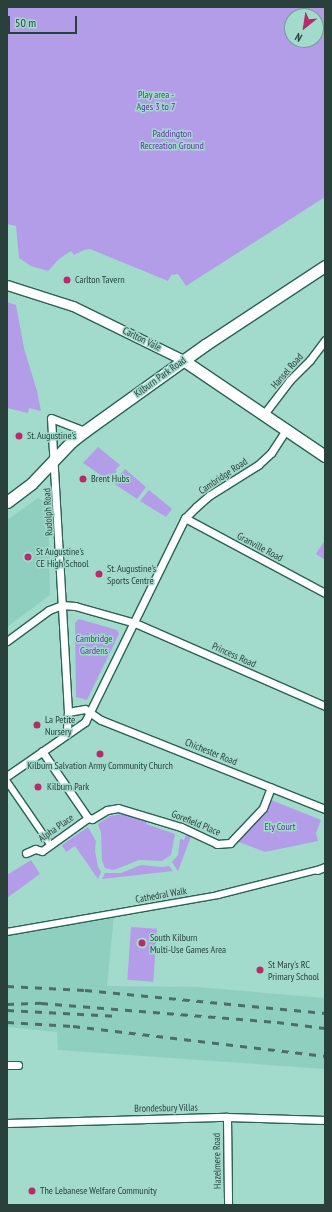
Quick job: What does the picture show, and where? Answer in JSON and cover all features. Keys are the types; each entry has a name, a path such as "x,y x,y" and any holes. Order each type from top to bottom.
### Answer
{"main road":[{"name":"Kilburn Park Road","path":"7,502 32,483 55,461 71,442 85,431 183,360 325,266"},
{"name":"Carlton Vale","path":"183,360 325,456"}],"street":[{"name":"Carlton Vale","path":"7,285 73,306 183,360"},
{"name":"Hansel Road","path":"264,414 290,380 310,360 325,340"},
{"name":"Rudolph Road","path":"62,605 55,461 51,418 85,431"},
{"name":"Cambridge Road","path":"135,622 185,518 210,495 258,465 271,453 286,430"},
{"name":"Granville Road","path":"185,518 325,593"},
{"path":"62,605 68,712 67,730 64,735"},
{"path":"7,641 49,610 62,605 75,606 135,622 90,712 81,726 64,735 7,776"},
{"name":"Princess Road","path":"135,622 325,706"},
{"path":"68,712 84,709 90,712"},
{"name":"Chichester Road","path":"90,712 101,720 325,809"},
{"name":"Alpha Place","path":"26,853 36,849 42,851 88,818 42,751"},
{"path":"7,781 51,845"},
{"name":"Gorefield Place","path":"88,818 92,819 107,810 118,808 181,827 217,844 230,843 263,808 271,787"},
{"path":"316,870 325,867"},
{"name":"Cathedral Walk","path":"7,932 218,895 316,870"},
{"path":"7,1065 18,1065"},
{"name":"Brondesbury Villas","path":"7,1122 227,1117 325,1120"},
{"name":"Hazelmere Road","path":"227,1117 228,1205"}],"shaded area":[{"name":"St Augustine's CE High School","path":"38,498 45,502 48,509 50,595 7,627 7,520"},
{"path":"114,915 107,986 197,987 325,998 325,1069 58,1050 57,1032 7,1027 7,933"}],"green space":[{"name":"Paddington Recreation Ground","path":"7,7 325,7 325,197 186,286 178,274 171,275 168,281 90,249 74,255 71,251 59,259 48,271 31,266 19,258 16,226 7,224"},
{"path":"7,302 16,305 24,348 37,391 41,411 29,408 28,413 7,408"},
{"path":"98,447 120,465 115,470 117,471 108,480 83,463"},
{"path":"125,469 146,487 137,499 113,483"},
{"path":"149,490 172,509 166,517 140,501"},
{"path":"325,540 325,560 316,554"},
{"name":"Cambridge Gardens","path":"79,619 117,630 119,634 87,700 76,697 75,623"},
{"name":"Ely Court","path":"271,800 321,820 316,833 318,841 265,852 236,841 267,809"},
{"path":"123,814 147,820 146,824 175,834 171,855 162,861 139,860 114,870 105,868 102,861 101,833 98,824 110,816"},
{"path":"88,827 96,841 95,850 98,867 101,872 98,879 75,846 66,852 62,845"},
{"path":"187,832 192,834 178,871 172,862 178,855 180,839 184,840"},
{"path":"31,860 40,874 7,898 7,875"},
{"path":"141,865 162,867 169,866 173,871 102,879 105,873 121,873"},
{"name":"South Kilburn Multi-Use Games Area","path":"131,927 157,929 153,982 127,980"}],"railway":[{"path":"7,986 85,990 325,1013"},
{"path":"7,1004 41,1003 277,1022 325,1028"},
{"path":"7,1010 119,1016"},
{"path":"7,1022 73,1026 325,1056"}],"place":[{"name":"Carlton Tavern","path":"67,280"},
{"name":"St. Augustine's","path":"19,436"},
{"name":"Brent Hubs","path":"83,479"},
{"name":"St Augustine's CE High School","path":"28,557"},
{"name":"St. Augustine's Sports Centre","path":"99,574"},
{"name":"La Petite Nursery","path":"37,725"},
{"name":"Kilburn Salvation Army Community Church","path":"100,754"},
{"name":"Kilburn Park","path":"38,787"},
{"name":"South Kilburn Multi-Use Games Area","path":"142,943"},
{"name":"St Mary's RC Primary School","path":"260,970"},
{"name":"The Lebanese Welfare Community","path":"32,1191"}],"park label":[{"name":"Play area - Ages 3 to 7","path":"156,100"}]}
